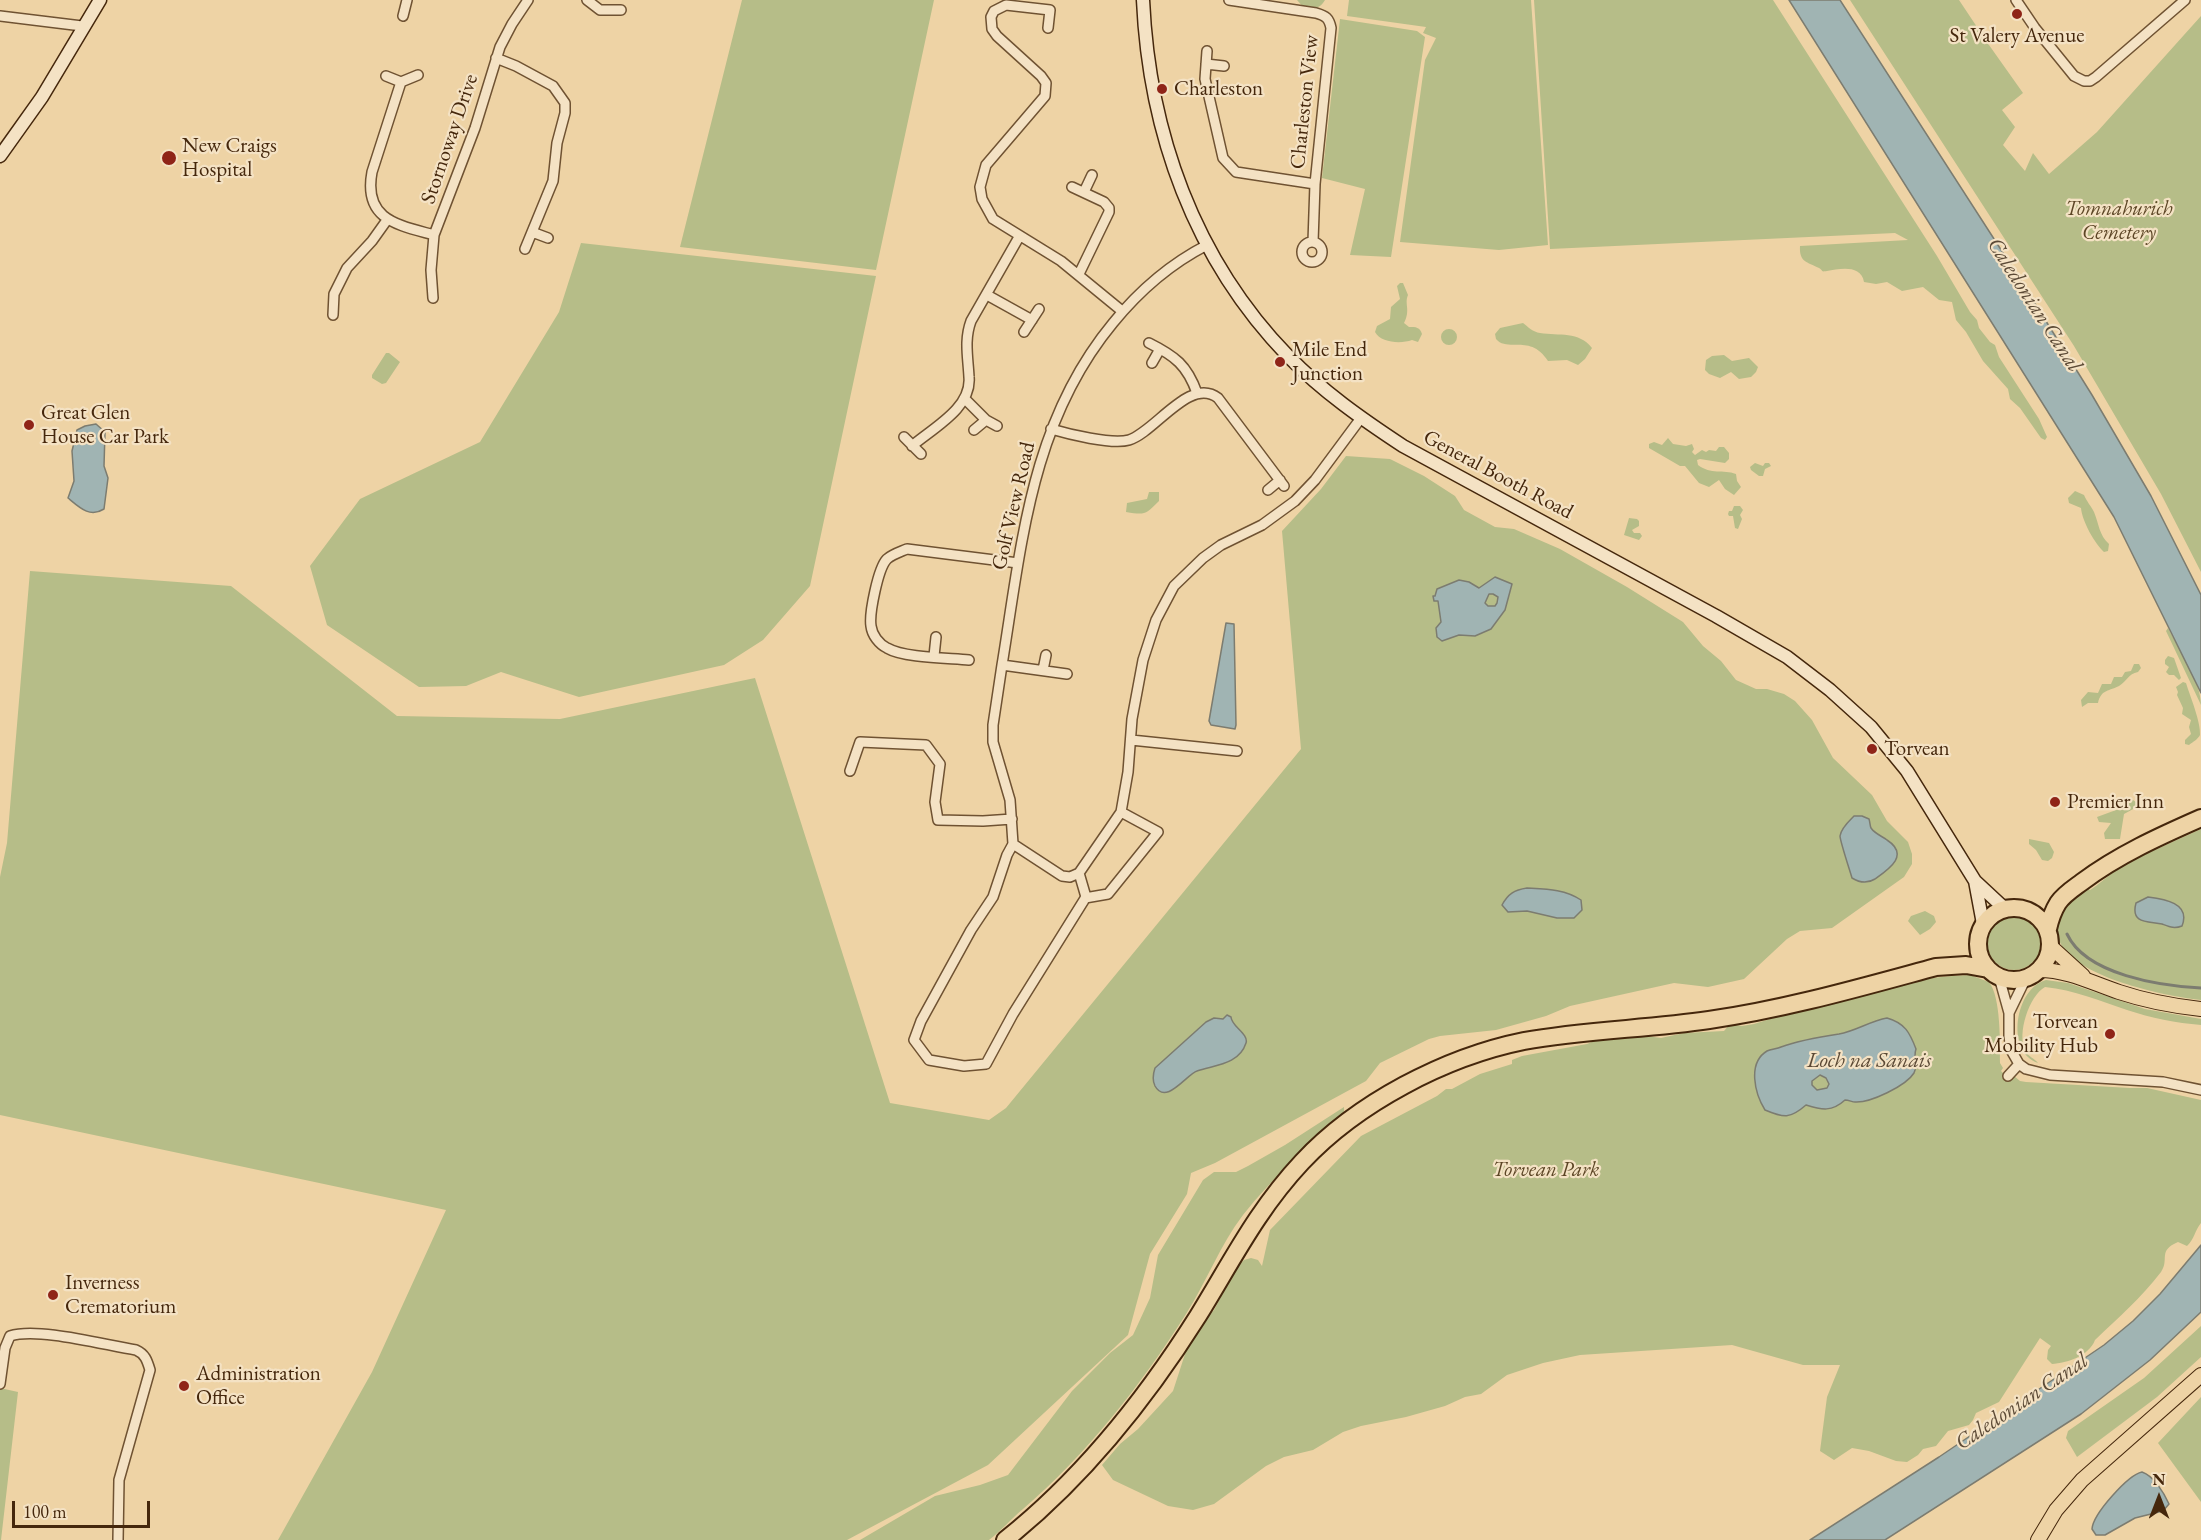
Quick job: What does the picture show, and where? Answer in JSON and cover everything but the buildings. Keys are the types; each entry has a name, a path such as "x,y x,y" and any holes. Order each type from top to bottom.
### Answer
{"highway":[{"path":"1005,1540 1055,1496 1092,1459 1125,1420 1188,1332 1263,1208 1303,1161 1344,1124 1376,1102 1447,1065 1523,1042 1721,1018 1936,967 1966,965 2017,980 2032,974 2049,955 2050,920 2058,903 2067,893 2101,868 2138,847 2201,818"},
{"path":"2024,909 2067,893"},
{"path":"1994,973 1980,957 1978,942 1983,924 1995,912 2004,908 2024,909 2034,913 2048,929"},
{"path":"1936,967 1978,942"}],"main road":[{"path":"2050,946 2087,979"},
{"path":"2032,974 2056,971 2154,1002 2201,1009"},
{"path":"2038,1538 2056,1509 2082,1480 2201,1375"}],"street":[{"path":"0,156 42,97 100,0"},
{"path":"403,16 407,0"},
{"name":"Stornoway Drive","path":"433,298 431,270 434,235 475,128 496,58 512,24 528,0"},
{"path":"587,0 600,10 621,10"},
{"name":"General Booth Road","path":"1143,0 1150,81 1164,141 1179,182 1207,245 1237,293 1288,355 1323,388 1361,418 1403,446 1557,528 1787,657 1830,690 1871,727 1907,771 1975,881 2004,908"},
{"name":"Charleston View","path":"1229,0 1317,13 1329,20 1331,28 1315,184 1312,242"},
{"path":"2016,0 2035,28 2074,76 2084,81 2090,81 2096,77 2185,0"},
{"path":"1061,11 1006,5 999,7 991,17 992,29 997,36 1041,76 1047,86 1045,96 986,165 981,175 980,187 987,210 993,219 1061,261 1122,311"},
{"path":"1048,28 1050,10"},
{"path":"0,16 82,27"},
{"name":"Charleston View","path":"1207,51 1205,79 1223,158 1229,166 1236,172 1315,184"},
{"path":"496,58 516,66 553,87 565,103 565,113 557,143 553,181 525,249"},
{"path":"1206,64 1224,66"},
{"path":"386,76 401,82 418,75"},
{"path":"401,82 372,172 369,185 371,197 387,220 434,235"},
{"path":"1084,192 1092,175"},
{"path":"1072,187 1107,205 1109,212 1079,274"},
{"path":"333,315 333,294 347,268 372,241 387,220"},
{"path":"532,232 548,238"},
{"path":"912,446 958,408 965,399 970,379 966,334 971,321 1019,237"},
{"name":"Golf View Road","path":"1014,844 1010,800 993,742 993,725 1029,503 1051,429 1059,407 1078,370 1122,311 1157,278 1207,245"},
{"path":"987,295 1032,320"},
{"path":"1024,332 1039,309"},
{"path":"1149,343 1179,361 1188,370 1197,393"},
{"path":"1152,363 1160,348"},
{"path":"1051,429 1115,441 1131,439 1197,393 1204,391 1212,393 1282,483 1268,490"},
{"path":"965,399 986,420 997,426"},
{"path":"1079,873 1085,898 986,1064 963,1065 929,1060 914,1040 917,1030 971,930 993,897 1007,855 1014,844 1062,876 1070,877 1079,873 1121,812 1128,772 1132,719 1148,640 1163,604 1174,586 1203,558 1221,545 1262,525 1295,501 1315,480 1361,418"},
{"path":"974,430 986,420"},
{"path":"904,437 921,454"},
{"path":"969,660 900,653 886,648 876,639 871,627 871,614 880,572 885,561 895,553 907,549 1018,563"},
{"path":"934,656 936,637"},
{"path":"1043,670 1046,655"},
{"path":"1002,664 1067,674"},
{"path":"1131,740 1237,751"},
{"path":"850,771 860,742 926,745 940,764 934,802 938,820 1011,819"},
{"path":"1085,898 1108,894 1158,832 1121,812"},
{"name":"General Booth Road","path":"1975,881 1983,924"},
{"path":"1994,973 2009,1013 2009,1042 2013,1056 2026,1069 2041,1074 2163,1082 2201,1090"},
{"path":"2009,1013 2032,974"},
{"path":"2008,1076 2019,1064"},
{"path":"0,1384 5,1348 10,1336 22,1332 136,1350 147,1359 150,1370 119,1479 118,1540"}],"green space":[{"path":"742,0 934,0 876,270 680,247"},
{"path":"1297,0 1325,0 1319,7 1304,8"},
{"path":"1349,0 1531,0 1548,245 1499,250 1400,242 1425,60 1436,38 1423,33 1426,27 1347,16"},
{"path":"1534,0 1773,0 1937,256 1977,320 1979,328 1995,345 1999,357 2039,419 2047,437 2045,440 2010,399 2008,389 1983,361 1956,320 1952,302 1939,300 1923,287 1902,291 1887,282 1876,284 1864,282 1859,272 1854,270 1823,271 1805,261 1801,255 1800,246 1908,240 1895,233 1550,249"},
{"name":"Tomnahurich Cemetery","path":"1850,0 1959,0 2023,93 2002,110 2015,127 2003,145 2025,171 2033,153 2049,174 2097,132 2201,16 2201,572 2161,494 2074,346"},
{"path":"1340,19 1417,31 1425,37 1391,257 1350,255 1365,189 1322,178"},
{"path":"581,243 876,276 810,586 763,640 724,665 579,697 501,672 466,686 419,687 327,625 310,566 360,499 480,442 559,312"},
{"path":"1403,283 1408,295 1404,323 1420,330 1422,334 1418,342 1412,340 1392,342 1378,336 1375,332 1377,326 1390,319 1391,307 1400,299 1397,286"},
{"path":"1523,323 1537,332 1568,335 1581,339 1592,348 1578,365 1567,360 1548,361 1541,353 1527,345 1501,343 1496,339 1495,334 1500,328"},
{"path":"1446,329 1452,329 1457,337 1455,343 1446,345 1441,340 1441,334"},
{"path":"386,353 400,362 386,383 382,384 372,378 372,375"},
{"path":"1724,355 1732,361 1749,358 1758,367 1756,372 1751,377 1739,379 1731,372 1720,378 1705,370 1706,360 1712,356"},
{"path":"1668,438 1673,444 1686,446 1692,444 1694,449 1692,452 1695,455 1702,450 1716,451 1719,447 1724,447 1729,453 1729,459 1725,463 1700,459 1697,460 1698,465 1712,471 1736,474 1741,487 1734,495 1725,489 1719,480 1709,487 1699,483 1685,466 1680,466 1649,448 1649,444 1654,442 1662,445"},
{"path":"1346,456 1390,459 1424,476 1455,496 1464,510 1495,527 1514,529 1560,549 1683,622 1736,680 1756,689 1767,689 1784,694 1795,701 1812,720 1833,758 1872,795 1887,821 1908,842 1912,864 1904,877 1832,928 1800,931 1787,939 1744,979 1708,987 1674,983 1570,1006 1546,1016 1496,1030 1429,1039 1380,1063 1366,1081 1215,1163 1191,1173 1187,1194 1150,1254 1128,1335 988,1465 847,1540 278,1540 372,1372 446,1210 0,1115 0,877 7,843 30,571 231,586 397,716 560,719 755,678 890,1103 989,1120 1006,1108 1301,749 1282,531 1321,489"},
{"path":"1755,463 1763,466 1769,463 1771,466 1765,469 1763,476 1759,476 1750,467"},
{"path":"2075,491 2084,495 2093,510 2101,533 2109,544 2108,551 2104,552 2093,538 2086,526 2081,508 2069,503 2068,498"},
{"path":"1149,492 1159,492 1159,501 1151,509 1141,514 1126,512 1127,503 1147,499"},
{"path":"1734,506 1740,506 1743,510 1738,529 1735,528 1733,516 1728,514"},
{"path":"1629,518 1639,521 1639,526 1632,530 1634,533 1640,533 1642,536 1639,540 1624,535"},
{"path":"2168,628 2189,666 2201,705 2166,631"},
{"path":"2168,656 2174,658 2181,678 2179,680 2166,672 2169,667 2165,664 2165,660"},
{"path":"2134,664 2139,664 2141,668 2138,672 2132,674 2119,686 2101,695 2098,703 2088,703 2082,707 2081,700 2088,692 2098,693 2102,684 2111,684 2114,677 2122,677 2125,672 2131,671"},
{"path":"2183,682 2186,683 2200,730 2200,735 2189,745 2185,744 2185,740 2191,734 2189,727 2191,720 2182,714 2183,708 2176,687"},
{"path":"2126,798 2146,809 2135,808 2124,814 2120,839 2105,839 2104,833 2111,823 2099,822 2097,817 2127,806"},
{"path":"2201,829 2201,1000 2156,992 2128,984 2100,974 2076,961 2061,944 2058,925 2071,902 2083,891 2090,890 2129,863"},
{"path":"2029,839 2049,843 2054,852 2052,858 2048,861 2042,860 2029,844"},
{"path":"1925,911 1934,916 1936,922 1920,935 1908,921 1911,916"},
{"path":"2009,916 2019,916 2029,920 2037,928 2041,943 2037,958 2029,966 2019,970 2009,970 1999,966 1991,958 1987,948 1987,938 1991,928 1999,920"},
{"name":"Torvean Park","path":"1970,975 1989,982 1993,989 1999,1021 2000,1063 2003,1068 2001,1071 2009,1079 2014,1076 2026,1082 2147,1088 2201,1100 2201,1223 2187,1246 2178,1242 2168,1249 2161,1272 2088,1350 2071,1360 2052,1364 2047,1359 2051,1346 2040,1338 1999,1402 1976,1413 1969,1425 1948,1431 1936,1446 1923,1449 1907,1462 1852,1448 1834,1460 1820,1451 1827,1397 1840,1365 1803,1365 1732,1345 1580,1355 1543,1363 1507,1375 1481,1394 1465,1397 1445,1406 1406,1417 1343,1432 1313,1450 1284,1457 1266,1466 1214,1504 1193,1510 1168,1506 1113,1480 1102,1465 1173,1391 1186,1351 1201,1323 1214,1310 1235,1269 1244,1260 1251,1258 1258,1260 1262,1266 1270,1230 1361,1136 1446,1089 1452,1089 1480,1074 1512,1064 1512,1060 1522,1056 1587,1044 1599,1039 1639,1035 1661,1038 1684,1033 1724,1031 1730,1024 1742,1026 1754,1024 1888,986"},
{"path":"2046,980 2068,983 2145,1009 2201,1019 2201,1025 2154,1018 2077,993 2045,987 2034,998 2030,1006 2023,1035 2025,1051 2038,1063 2028,1057 2021,1047 2018,1020 2027,995 2035,985"},
{"path":"1344,1107 1344,1115 1279,1175 1243,1215 1227,1238 1186,1314 1151,1367 1112,1418 1047,1488 998,1533 989,1540 860,1540 935,1496 980,1485 1008,1475 1072,1391 1110,1353 1133,1335 1150,1298 1158,1255 1203,1180 1214,1172 1236,1172 1248,1166"},
{"path":"2201,1326 2201,1357 2157,1397 2077,1457 2066,1438 2068,1431 2144,1378"},
{"path":"0,1388 18,1392 1,1540 0,1540"},
{"path":"2201,1397 2201,1502 2158,1443"}],"water":[{"name":"Caledonian Canal","path":"1789,0 1840,0 2092,395 2151,496 2201,595 2201,693 2114,517"},
{"path":"96,424 105,432 104,466 108,478 104,509 99,512 90,512 85,511 68,498 74,481 72,451 77,430"},
{"path":"1495,577 1512,584 1505,610 1491,629 1475,636 1459,635 1442,641 1437,637 1436,628 1441,622 1438,601 1434,601 1433,596 1437,589 1459,580 1469,582 1479,588","holes":["1489,594 1498,597 1497,603 1495,606 1488,606 1485,603"]},
{"path":"1226,623 1234,624 1235,729 1211,725 1209,721"},
{"path":"1854,816 1869,819 1873,830 1897,851 1895,861 1891,866 1869,882 1861,882 1852,878 1840,839 1842,830"},
{"path":"1527,888 1555,890 1575,896 1581,900 1582,910 1574,918 1557,918 1527,911 1508,912 1502,905 1507,898 1515,891"},
{"path":"2148,897 2168,901 2179,907 2184,918 2182,926 2172,927 2138,919 2135,910 2136,903"},
{"path":"1227,1015 1245,1036 1246,1043 1238,1056 1225,1063 1193,1073 1170,1091 1165,1093 1160,1091 1153,1082 1155,1068 1206,1022 1214,1018 1223,1019"},
{"name":"Loch na Sanais","path":"1887,1018 1903,1026 1916,1049 1914,1073 1904,1083 1887,1093 1862,1102 1845,1100 1836,1107 1822,1109 1806,1105 1796,1113 1787,1116 1765,1110 1758,1096 1755,1071 1761,1056 1767,1051 1802,1041 1845,1033","holes":["1820,1075 1826,1078 1829,1084 1827,1088 1817,1090 1812,1085 1812,1081"]},
{"name":"Caledonian Canal","path":"2201,1245 2201,1312 2150,1360 2081,1414 1885,1540 1810,1540 1939,1457 2104,1345 2160,1294"},
{"path":"2142,1472 2154,1481 2169,1504 2163,1511 2135,1518 2105,1535 2096,1535 2092,1529 2098,1514 2120,1487"}],"waterway":[{"path":"2067,934 2077,948 2107,969 2146,981 2201,988"}],"place":[{"name":"St Valery Avenue","path":"2017,14"},
{"name":"Charleston","path":"1162,89"},
{"name":"New Craigs Hospital","path":"169,158"},
{"name":"Mile End Junction","path":"1280,362"},
{"name":"Great Glen House Car Park","path":"29,425"},
{"name":"Torvean","path":"1872,749"},
{"name":"Premier Inn","path":"2055,802"},
{"name":"Torvean Mobility Hub","path":"2110,1034"},
{"name":"Inverness Crematorium","path":"53,1295"},
{"name":"Administration Office","path":"184,1386"}]}
